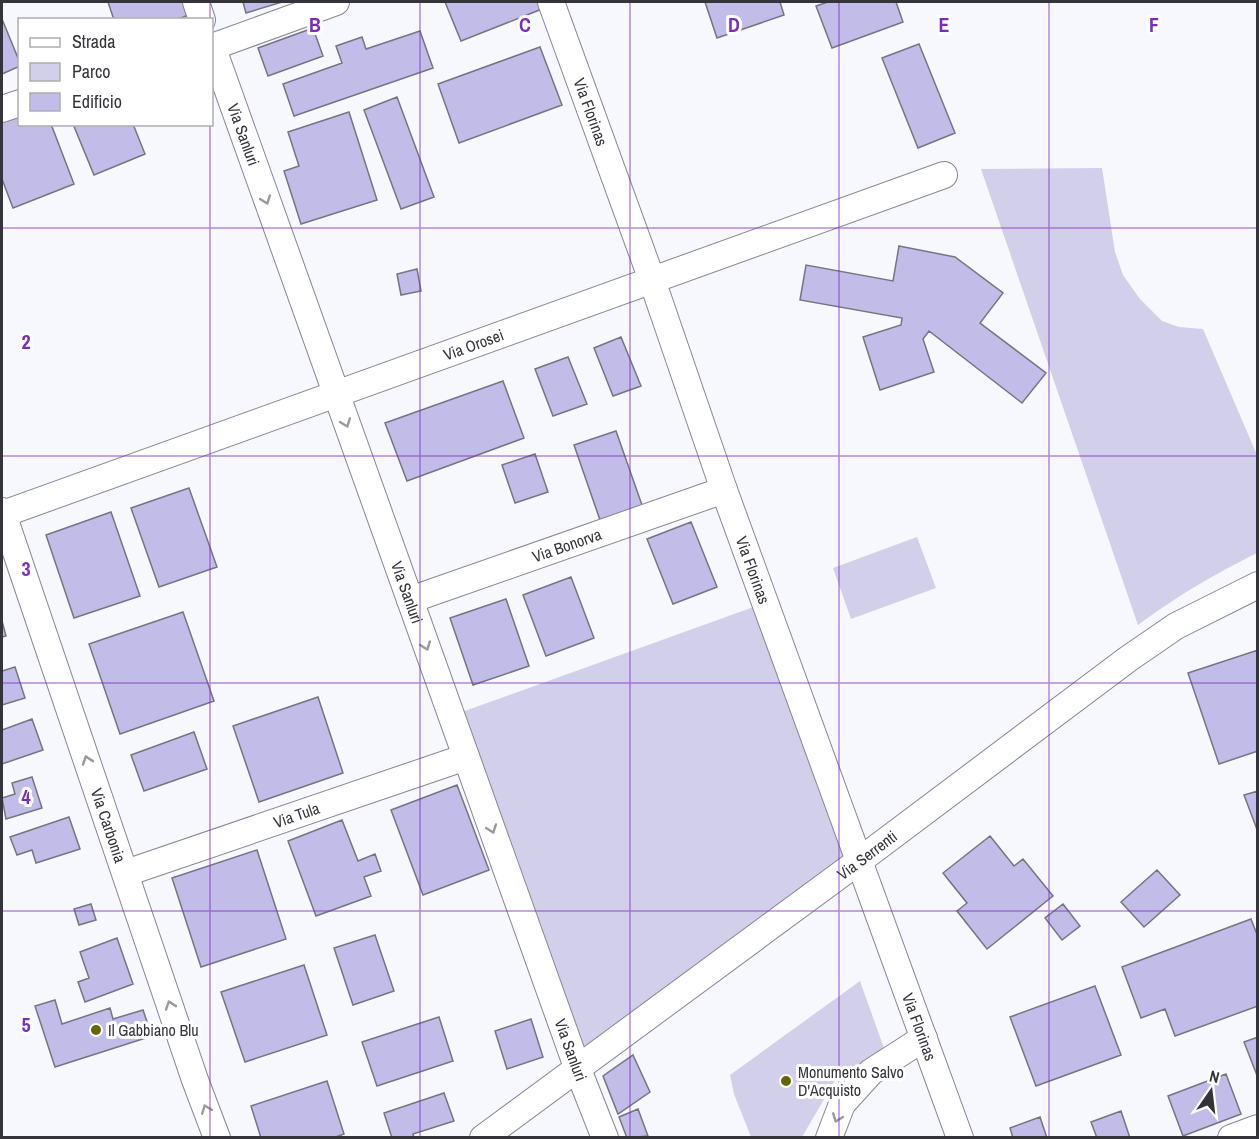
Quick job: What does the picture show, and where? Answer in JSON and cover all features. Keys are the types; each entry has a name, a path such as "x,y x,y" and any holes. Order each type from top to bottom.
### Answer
{"street":[{"path":"196,2 201,18"},
{"path":"213,46 336,2"},
{"name":"Via Florinas","path":"551,2 652,280 724,490 924,1038 957,1136"},
{"name":"Via Sanluri","path":"213,49 577,1066 605,1137"},
{"path":"2,109 18,104"},
{"name":"Via Orosei","path":"2,512 944,175"},
{"name":"Via Bonorva","path":"410,600 724,490"},
{"name":"Via Carbonia","path":"2,512 195,1080 217,1137"},
{"name":"Via Serrenti","path":"483,1137 859,861 1128,659 1176,626 1257,585"},
{"name":"Via Tula","path":"126,873 466,757"},
{"path":"829,1137 842,1104 871,1072 924,1038"},
{"path":"1231,1137 1257,1128"}],"green space":[{"path":"1102,168 1115,252 1123,275 1140,299 1162,321 1179,327 1203,329 1257,455 1257,553 1196,586 1138,625 981,169"},
{"path":"917,537 936,588 851,619 833,568"},
{"path":"765,603 859,861 577,1067 451,716"},
{"path":"860,981 885,1051 837,1077 802,1137 751,1137 734,1094 730,1075"}],"building":[{"path":"108,2 186,2 191,14 181,18 113,18"},
{"path":"243,2 282,2 246,13"},
{"path":"445,2 539,2 542,9 461,41"},
{"path":"705,2 780,2 784,15 717,38"},
{"path":"828,2 896,2 903,22 832,48 816,6"},
{"path":"2,19 18,58 18,67 2,74"},
{"path":"313,28 323,56 268,76 258,48"},
{"path":"420,31 433,68 294,116 283,84 342,63 336,46 362,37 366,49"},
{"path":"919,44 955,133 918,148 882,58"},
{"path":"540,47 562,105 459,143 438,84"},
{"path":"397,97 434,197 401,209 364,110"},
{"path":"18,112 18,126 52,126 74,184 13,208 2,179 2,118"},
{"path":"349,112 377,200 301,224 284,171 299,166 288,132"},
{"path":"74,126 134,126 145,154 94,175"},
{"path":"899,246 955,257 1003,293 980,323 1046,373 1022,403 929,331 923,339 934,372 880,390 863,337 901,325 902,318 800,300 806,265 893,281"},
{"path":"417,269 421,291 401,295 397,274"},
{"path":"621,337 641,386 613,396 594,348"},
{"path":"568,357 587,404 553,416 535,369"},
{"path":"503,381 524,438 407,481 385,423"},
{"path":"616,431 642,505 600,520 574,445"},
{"path":"535,454 548,492 515,503 502,465"},
{"path":"189,488 217,567 159,587 131,508"},
{"path":"111,512 140,596 74,618 46,535"},
{"path":"691,522 717,587 673,604 647,539"},
{"path":"571,577 594,638 546,656 523,595"},
{"path":"506,599 529,666 473,685 450,618"},
{"path":"183,612 214,701 120,734 89,644"},
{"path":"2,621 6,636 2,637"},
{"path":"1258,650 1258,751 1219,764 1188,673"},
{"path":"15,667 25,698 2,705 2,671"},
{"path":"318,697 343,773 259,802 233,726"},
{"path":"32,719 43,750 2,764 2,730"},
{"path":"194,732 207,769 144,791 131,755"},
{"path":"32,777 42,808 6,819 2,798 15,794 12,783"},
{"path":"457,785 489,870 423,895 391,810"},
{"path":"1258,791 1258,832 1244,795"},
{"path":"69,817 80,849 36,863 32,850 17,855 10,837"},
{"path":"342,820 358,861 375,854 381,871 364,877 371,896 316,916 288,841"},
{"path":"990,836 1014,866 1023,859 1053,896 987,949 957,911 967,903 943,873"},
{"path":"257,850 286,939 201,967 172,878"},
{"path":"1157,870 1180,895 1144,927 1121,902"},
{"path":"91,904 96,920 79,925 74,909"},
{"path":"1063,904 1080,926 1062,940 1045,918"},
{"path":"1251,919 1258,937 1258,1006 1175,1036 1165,1009 1141,1018 1122,967"},
{"path":"375,935 394,991 353,1005 334,948"},
{"path":"117,938 133,984 85,1002 78,982 89,978 80,952"},
{"path":"304,965 327,1035 245,1062 221,992"},
{"path":"1095,986 1121,1055 1036,1086 1010,1017"},
{"name":"Il Gabbiano Blu","path":"55,1000 62,1024 110,1008 113,1019 143,1010 152,1036 55,1067 35,1006"},
{"path":"439,1017 453,1061 377,1086 362,1042"},
{"path":"531,1019 543,1057 507,1069 495,1031"},
{"path":"1258,1037 1258,1078 1244,1042"},
{"path":"633,1055 650,1092 618,1114 603,1076"},
{"path":"1226,1074 1241,1114 1183,1136 1168,1096"},
{"path":"327,1081 344,1134 333,1138 261,1138 251,1106"},
{"path":"444,1093 454,1121 413,1134 414,1138 392,1138 384,1113"},
{"path":"638,1109 648,1136 627,1138 619,1117"},
{"path":"1121,1111 1130,1138 1097,1138 1091,1122"},
{"path":"1040,1117 1047,1138 1013,1138 1010,1128"}],"place":[{"name":"Il Gabbiano Blu","path":"96,1030"},
{"name":"Monumento Salvo D'Acquisto","path":"786,1081"}]}
